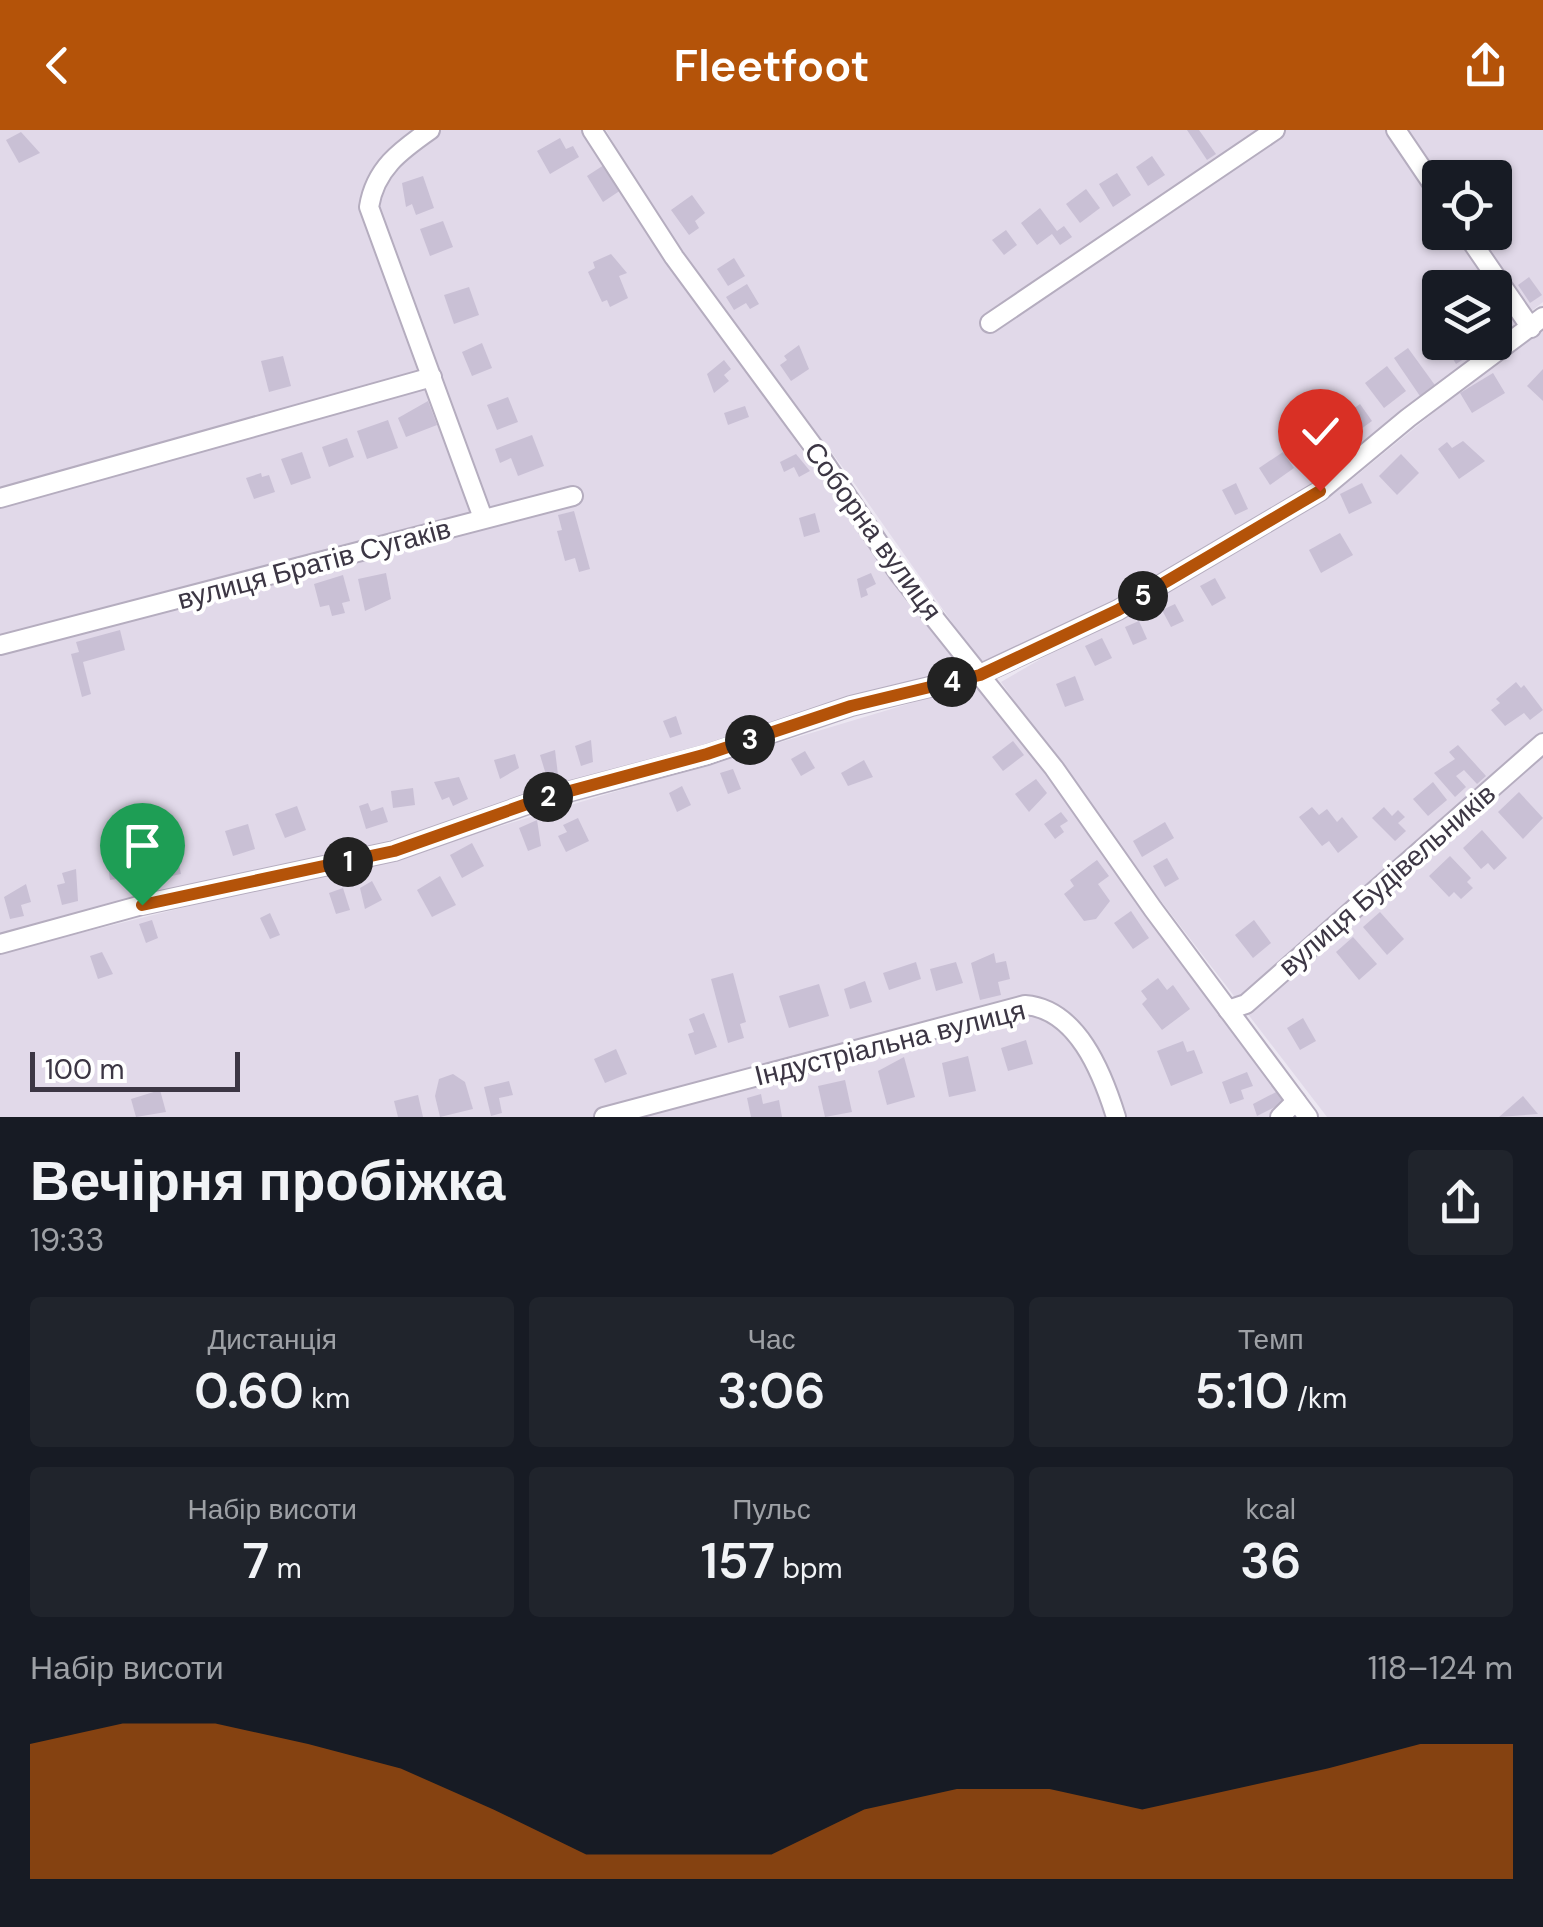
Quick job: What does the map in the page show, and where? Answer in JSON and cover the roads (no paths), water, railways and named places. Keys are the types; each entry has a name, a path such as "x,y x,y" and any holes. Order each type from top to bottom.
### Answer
{"street":[{"name":"вулиця Братів Сугаків","path":"0,646 483,518 369,207 380,172 399,151 430,130"},
{"name":"Соборна вулиця","path":"592,130 900,575 1054,768 1308,1117"},
{"path":"990,323 1275,130"},
{"path":"1396,130 1422,168"},
{"path":"0,944 142,905 394,851 544,798 707,754 851,706 980,675 1118,610 1320,491 1408,418 1537,322 1479,250"},
{"path":"0,498 432,377"},
{"path":"483,518 573,496"},
{"name":"вулиця Будівельників","path":"1228,1010 1246,1004 1543,743"},
{"name":"Індустріальна вулиця","path":"604,1117 1025,1005 1048,1006 1072,1024 1116,1117"},
{"path":"1280,1117 1296,1101"}]}
